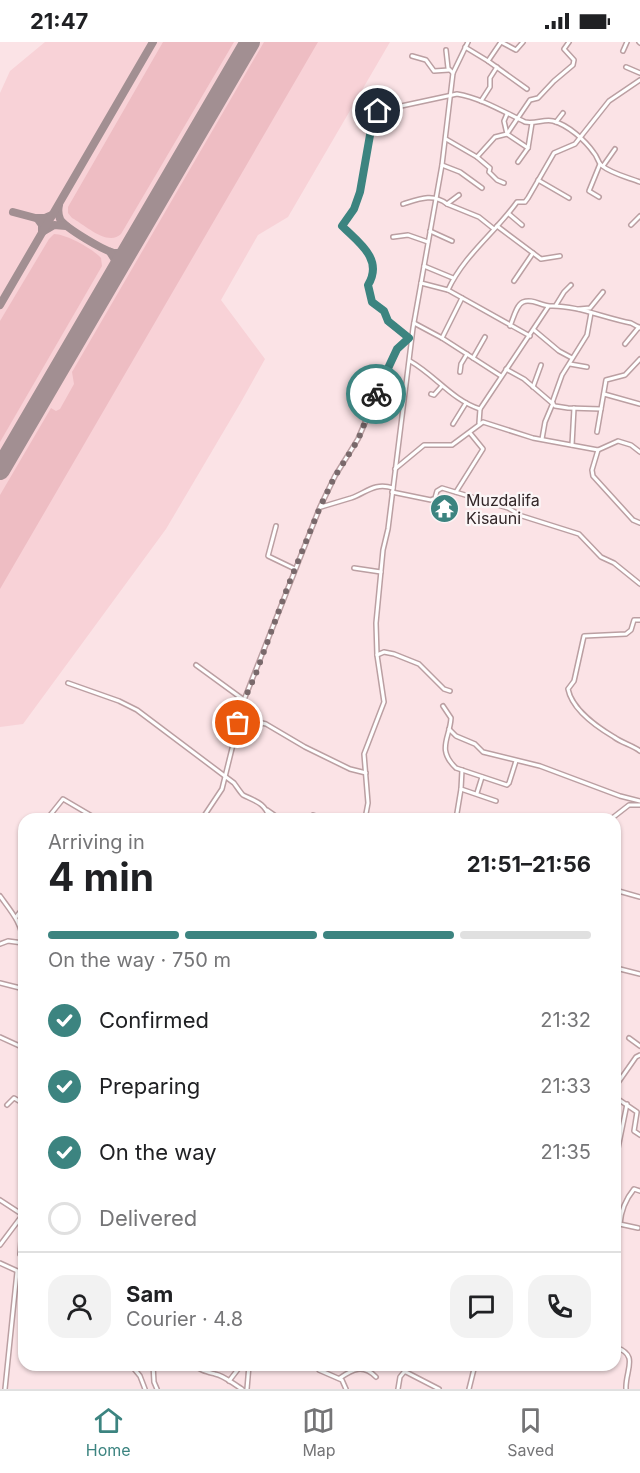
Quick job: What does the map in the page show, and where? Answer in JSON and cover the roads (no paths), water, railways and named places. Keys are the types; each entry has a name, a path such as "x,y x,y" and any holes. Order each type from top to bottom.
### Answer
{"street":[{"path":"366,813 368,803 364,754 384,702 377,655 376,623 410,360 410,337 442,165 453,73 468,42"},
{"path":"488,61 501,42 516,50 523,42"},
{"path":"477,157 495,137 507,134 530,100 538,98 573,65 574,60 564,49 569,42"},
{"path":"623,51 627,42"},
{"path":"465,47 527,89"},
{"path":"446,50 449,70"},
{"path":"412,56 426,60 434,71 449,70 453,73"},
{"path":"481,101 490,87 490,78 497,67"},
{"path":"626,67 640,73"},
{"path":"448,290 465,260 476,251 518,202 526,201 554,153 571,147 581,138 609,101 640,80"},
{"path":"410,337 388,321 384,311 372,302 368,285 374,271 369,254 356,237 342,226 354,209 360,192 375,114 378,111 457,94 481,101 532,123 545,120 556,122 581,138 602,165 613,172 640,182"},
{"path":"556,122 563,113"},
{"path":"507,114 504,121 507,134 528,148"},
{"path":"518,162 528,148 532,123"},
{"path":"445,138 477,157 490,168 489,172 492,177 504,183"},
{"path":"599,197 589,191 602,165 615,149"},
{"path":"442,165 456,169 482,188"},
{"path":"538,180 569,198"},
{"path":"447,204 459,195"},
{"path":"403,204 436,197 479,217 542,259 560,256"},
{"path":"509,213 522,225"},
{"path":"631,225 640,216"},
{"path":"430,231 452,241"},
{"path":"393,237 408,235 428,242"},
{"path":"514,281 533,253"},
{"path":"424,266 453,278"},
{"path":"421,283 448,290 530,336"},
{"path":"556,305 571,285"},
{"path":"577,309 590,308 603,292"},
{"path":"442,338 462,298"},
{"path":"510,326 522,302 536,302 548,307 556,305 639,327 625,344"},
{"path":"395,469 424,445 452,446 470,433 479,423 480,409 548,307"},
{"path":"542,439 545,422 562,375 587,335 591,313"},
{"path":"414,323 501,376"},
{"path":"534,330 559,351 572,358"},
{"path":"473,358 485,336"},
{"path":"206,813 222,789 244,700 320,507 335,476 358,440 397,349 410,337"},
{"path":"460,372 461,364 467,354"},
{"path":"597,432 607,380 625,375 640,359"},
{"path":"410,360 466,403 480,409"},
{"path":"570,364 587,367"},
{"path":"533,387 541,365"},
{"path":"506,369 524,379 552,403 561,407 601,409"},
{"path":"431,394 435,395 442,386"},
{"path":"604,394 640,404"},
{"path":"453,424 466,403"},
{"path":"572,445 574,408"},
{"path":"479,423 488,422 507,431 598,450 618,441 631,445 640,452"},
{"path":"456,492 483,449 470,433"},
{"path":"598,450 592,470 593,476 633,520 640,523"},
{"path":"320,507 354,497 371,488 385,486 429,500 435,498 440,488 508,508 530,519 579,534 601,557 614,563 640,584"},
{"path":"276,526 268,556 295,569"},
{"path":"354,568 381,572"},
{"path":"640,620 634,621 631,630 626,634 584,636 577,673 568,689 576,708 612,736 640,751"},
{"path":"377,655 384,652 394,654 419,664 450,691"},
{"path":"196,665 244,700"},
{"path":"68,683 119,701 136,710 234,783 242,794 251,797 267,810 267,813"},
{"path":"443,706 451,718 446,738 450,762 462,770 507,785 516,761"},
{"path":"238,723 258,728 262,723 266,724 305,747 366,773"},
{"path":"449,729 456,736 475,744 479,750 540,766 640,803"},
{"path":"457,813 462,770"},
{"path":"477,794 482,777"},
{"path":"461,789 496,801"},
{"path":"52,813 63,799 88,813"},
{"path":"619,813 629,805 640,803"},
{"path":"621,892 640,897"},
{"path":"0,896 18,921"},
{"path":"0,944 8,941 18,943"},
{"path":"621,969 640,974"},
{"path":"0,982 18,987"},
{"path":"0,1037 18,1044"},
{"path":"629,1038 640,1046"},
{"path":"621,1079 636,1057 640,1056"},
{"path":"7,1105 14,1098 18,1100"},
{"path":"621,1100 638,1112 634,1131 640,1135"},
{"path":"621,1132 627,1104"},
{"path":"621,1210 634,1188 640,1191"},
{"path":"0,1200 18,1211"},
{"path":"0,1245 18,1221"},
{"path":"621,1225 638,1228"},
{"path":"0,1263 17,1272 5,1389"},
{"path":"621,1349 630,1355 626,1389"},
{"path":"136,1371 145,1389"},
{"path":"153,1371 157,1389"},
{"path":"203,1371 215,1374 242,1389"},
{"path":"230,1381 237,1371"},
{"path":"247,1389 248,1371"},
{"path":"322,1371 340,1378 346,1389"},
{"path":"340,1378 348,1371"},
{"path":"368,1371 376,1377"},
{"path":"469,1389 474,1371"},
{"path":"398,1389 400,1377 406,1372 439,1389"}],"place":[{"name":"Muzdalifa Kisauni","path":"445,509"}]}
